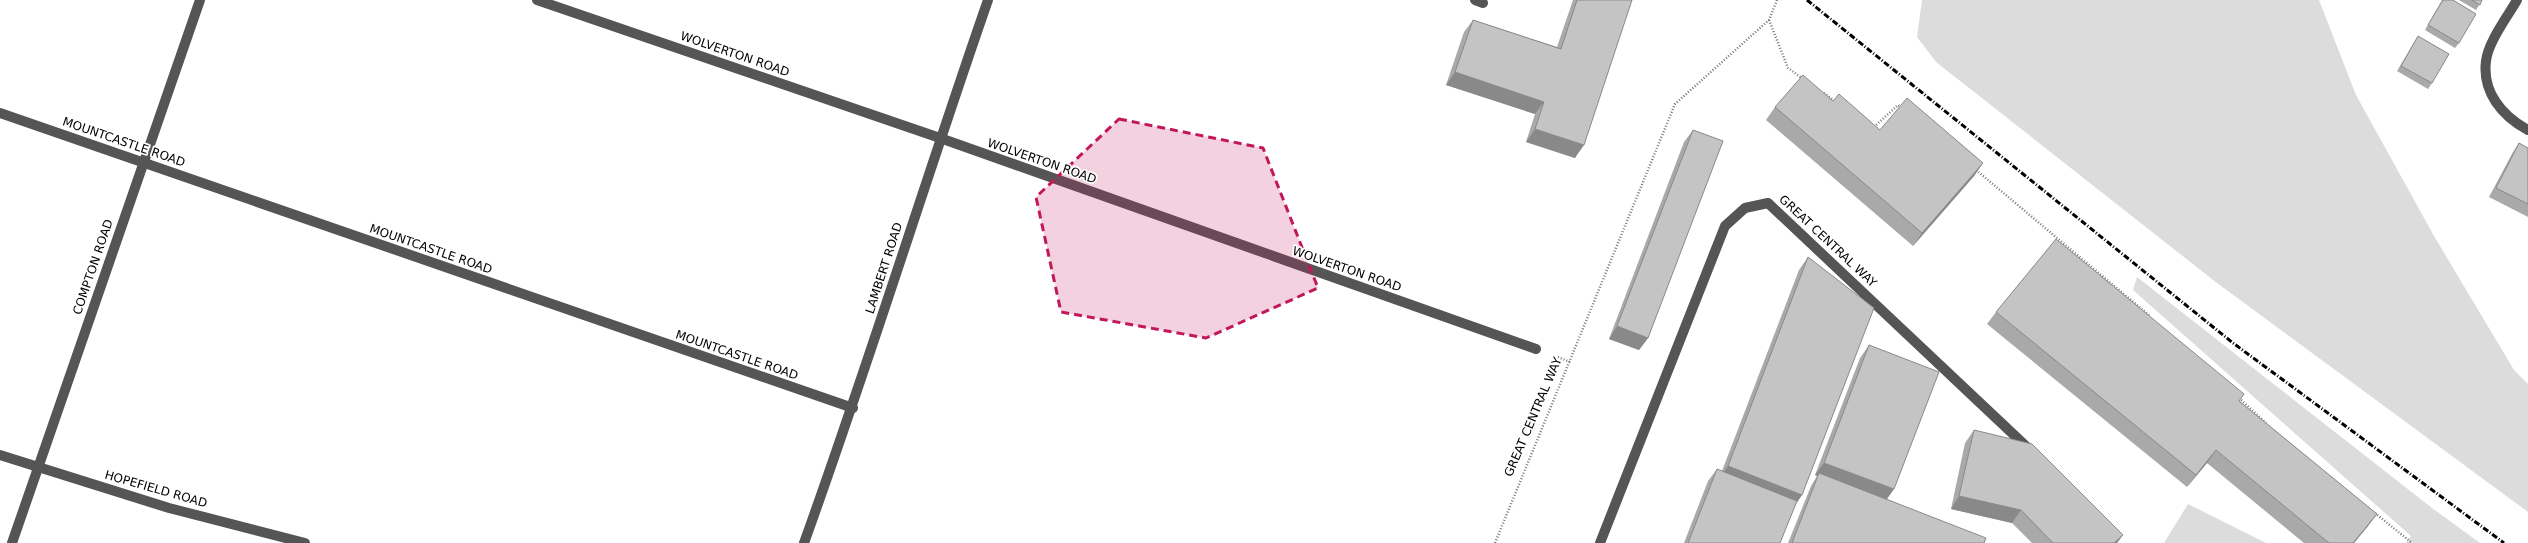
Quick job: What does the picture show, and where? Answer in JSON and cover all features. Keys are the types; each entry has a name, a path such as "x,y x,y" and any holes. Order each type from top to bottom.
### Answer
{"street":[{"name":"COMPTON ROAD","path":"12,543 200,0"},
{"name":"WOLVERTON ROAD","path":"537,0 940,138 1536,349"},
{"name":"LAMBERT ROAD","path":"804,543 853,408 940,138 988,0"},
{"path":"2517,0 2496,36 2486,60 2488,89 2500,110 2528,130"},
{"name":"MOUNTCASTLE ROAD","path":"0,113 853,408"},
{"name":"GREAT CENTRAL WAY","path":"1600,543 1725,226 1744,208 1768,203 2037,457"},
{"name":"HOPEFIELD ROAD","path":"0,455 169,508 305,543"}],"path":[{"name":"GREAT CENTRAL WAY","path":"1495,543 1676,104 1769,20 1777,0"},
{"path":"1769,20 1788,68 1806,81"},
{"path":"1818,90 1843,107"},
{"path":"1867,124 1873,128 1898,105 1904,110"},
{"path":"1970,165 2156,322"},
{"path":"2237,397 2272,429"},
{"path":"2369,508 2412,543"}],"highlighted area":[{"path":"1119,119 1263,148 1318,288 1206,338 1061,312 1036,197"}],"shaded area":[{"path":"1922,0 2319,0 2356,95 2434,236 2514,370 2528,384 2528,512 2217,283 1936,62 1917,37"},
{"path":"2137,277 2432,508 2480,543 2406,543 2411,536 2133,290"},
{"path":"2188,504 2266,543 2164,543"}],"building":[{"path":"1577,0 1632,0 1584,145 1535,129 1544,102 1455,72 1473,20 1561,49"},
{"path":"2443,0 2453,0 2476,14 2459,43 2428,25"},
{"path":"2472,0 2482,0 2480,5"},
{"path":"2418,36 2449,54 2432,83 2401,66"},
{"path":"1803,75 1833,101 1839,94 1880,130 1907,98 1983,163 1922,233 1775,107"},
{"path":"1693,130 1723,141 1648,338 1617,326"},
{"path":"2519,143 2528,148 2528,204 2496,188"},
{"path":"2056,239 2244,394 2239,401 2377,514 2353,543 2329,543 2216,450 2196,475 1996,312"},
{"path":"1808,257 1874,308 1802,495 1728,466"},
{"path":"1869,345 1939,372 1894,489 1824,463"},
{"path":"1974,430 2032,444 2123,535 2114,543 2053,543 2021,510 1959,496"},
{"path":"1717,469 1797,501 1780,543 1688,543"},
{"path":"1819,473 1986,538 1984,543 1792,543"}],"railway":[{"path":"1807,0 2233,343 2504,543"}]}
